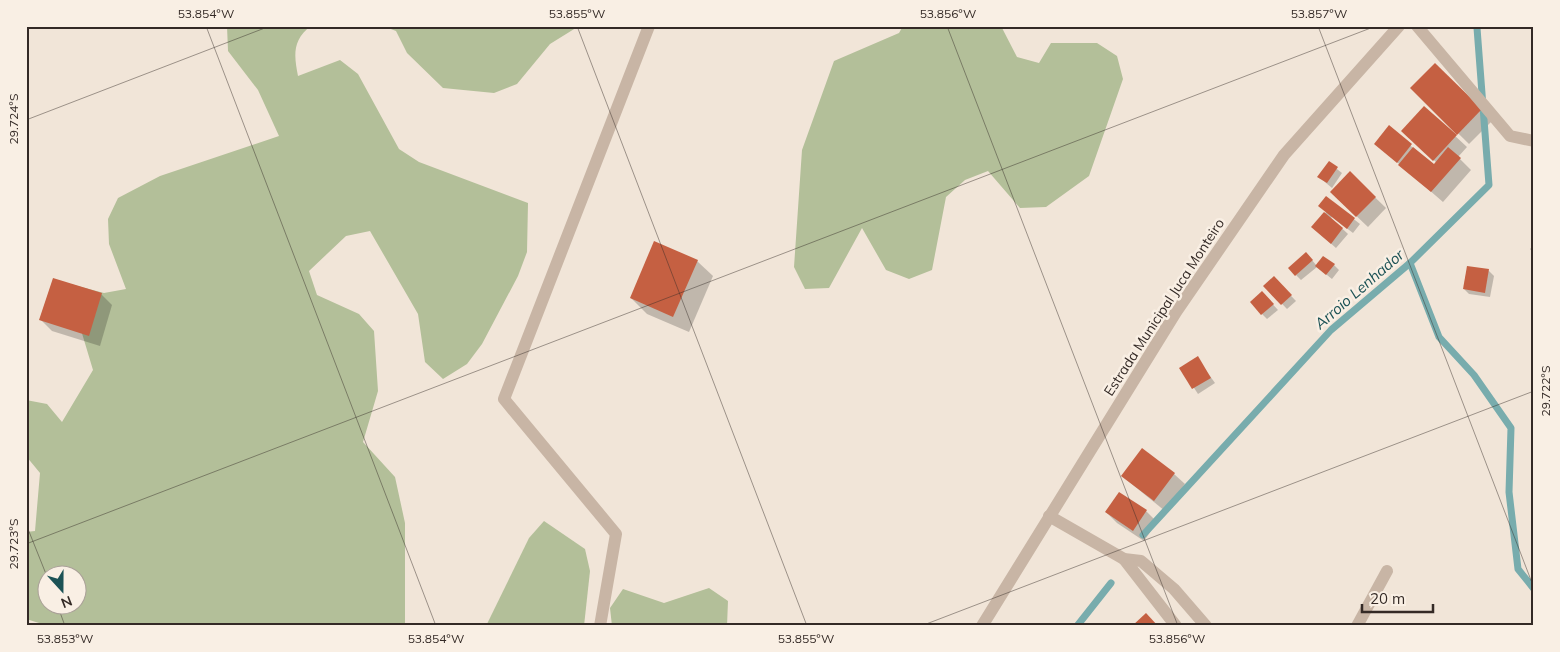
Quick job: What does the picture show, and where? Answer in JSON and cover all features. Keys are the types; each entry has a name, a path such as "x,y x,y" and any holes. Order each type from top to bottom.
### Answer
{"street":[{"path":"600,626 616,534 504,399 649,26"},
{"name":"Estrada Municipal Juca Monteiro","path":"982,626 1176,312 1284,155 1400,26"},
{"path":"1418,26 1510,136 1534,141"},
{"path":"1049,516 1124,559 1176,626"},
{"path":"1124,559 1141,561 1174,589 1206,626"},
{"path":"1357,626 1387,571"}],"green space":[{"path":"227,26 311,26 297,43 295,55 298,76 340,60 358,74 399,149 419,162 528,203 527,252 518,276 482,344 467,364 443,379 425,362 418,314 370,231 346,236 309,271 317,295 359,314 374,331 378,391 363,442 395,477 405,523 405,626 49,626 26,619 26,532 35,531 40,473 26,456 26,400 47,404 62,422 93,370 72,300 59,281 104,293 126,289 109,244 108,219 118,198 160,176 279,136 258,90 228,51"},
{"path":"383,26 579,26 550,44 517,84 494,93 443,88 407,53 396,31"},
{"path":"903,26 1001,26 1017,57 1039,63 1051,43 1097,43 1117,56 1123,79 1089,176 1046,207 1020,208 988,171 965,180 946,197 932,270 909,279 886,270 862,228 829,288 805,289 794,267 802,150 834,61 899,33"},
{"path":"544,521 585,549 590,571 584,626 486,626 529,538"},
{"path":"709,588 728,601 727,626 612,626 610,608 623,589 664,603"}],"building":[{"path":"1435,63 1482,109 1457,135 1410,88"},
{"path":"1424,106 1457,135 1433,161 1401,131"},
{"path":"1389,125 1412,144 1397,163 1374,144"},
{"path":"1413,147 1434,164 1448,147 1461,158 1431,192 1398,165"},
{"path":"1329,161 1338,167 1327,183 1317,177"},
{"path":"1350,171 1376,197 1356,217 1330,192"},
{"path":"1326,196 1355,218 1347,229 1318,206"},
{"path":"1324,212 1343,228 1331,244 1311,227"},
{"path":"654,241 698,260 673,317 630,298"},
{"path":"1306,252 1313,260 1295,276 1288,268"},
{"path":"1323,256 1335,264 1326,275 1315,266"},
{"path":"1467,266 1489,269 1485,293 1463,289"},
{"path":"1274,276 1292,295 1281,305 1263,286"},
{"path":"53,278 102,293 89,336 39,320"},
{"path":"1262,291 1274,304 1261,315 1250,302"},
{"path":"1198,356 1211,378 1192,389 1179,368"},
{"path":"1142,448 1175,473 1154,501 1121,476"},
{"path":"1119,492 1147,510 1133,531 1105,512"},
{"path":"1146,613 1158,626 1132,626"}],"waterway":[{"name":"Arroio Lenhador","path":"1143,535 1331,330 1410,263 1489,185 1477,28 1479,26"},
{"path":"1410,263 1439,337 1474,375 1511,428 1509,492 1518,569 1534,589"},
{"name":"Arroio Lenhador","path":"1077,626 1111,583"}]}
